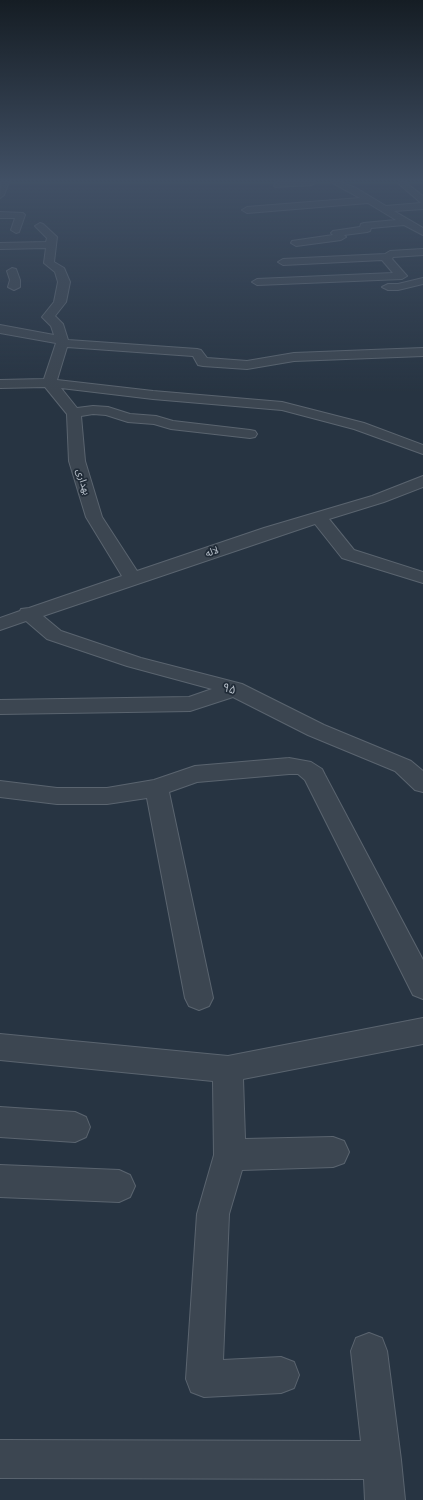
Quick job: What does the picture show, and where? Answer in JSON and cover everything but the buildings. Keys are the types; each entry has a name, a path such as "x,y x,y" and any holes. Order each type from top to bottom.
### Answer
{"street":[{"path":"49,383 62,341 60,329 48,317 60,302 64,282 60,270 49,263 51,252"},
{"path":"283,262 388,257 390,254 423,252"},
{"path":"257,282 402,276 386,259 388,257"},
{"path":"0,280 14,280"},
{"path":"336,290 398,287 423,281"},
{"path":"0,329 62,341 197,353 203,362 247,365 294,357 423,352"},
{"path":"49,383 74,413 93,410 108,412 128,418 156,420 171,426 250,434"},
{"path":"0,384 49,383 153,395 282,406 359,426 423,450"},
{"name":"بهداری","path":"74,413 76,461 94,517 133,579"},
{"name":"لاله","path":"0,624 28,613 270,532 378,499 423,481"},
{"path":"319,518 348,554 423,578"},
{"name":"۹۵","path":"28,613 54,635 134,662 235,690 316,730 403,766 423,784"},
{"path":"0,707 190,704 235,690"},
{"path":"0,789 58,796 107,796 157,788 196,774 289,766 303,767 314,775 423,987"},
{"path":"157,788 199,998"},
{"path":"0,1047 228,1069 423,1031"},
{"path":"228,1069 230,1155 213,1214 204,1379 281,1375"},
{"path":"0,1122 75,1127"},
{"path":"230,1155 333,1152"},
{"path":"0,1180 119,1186"},
{"path":"369,1350 382,1460 385,1500"},
{"path":"0,1459 382,1460"}]}
